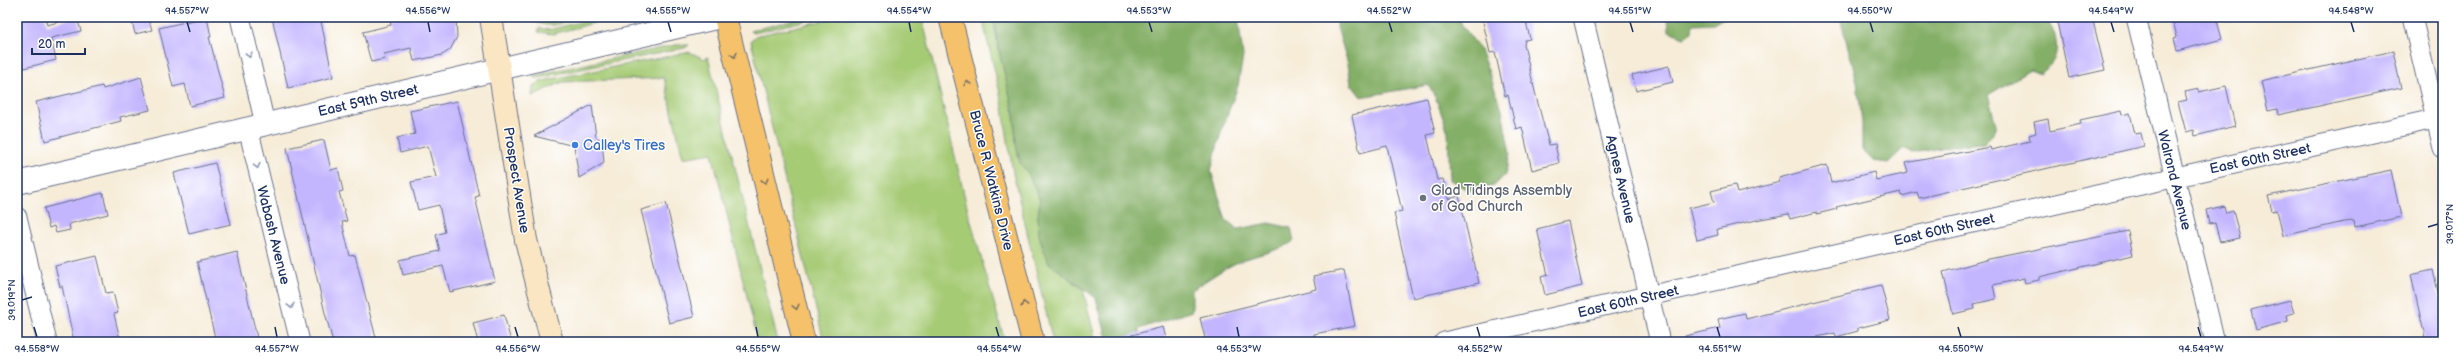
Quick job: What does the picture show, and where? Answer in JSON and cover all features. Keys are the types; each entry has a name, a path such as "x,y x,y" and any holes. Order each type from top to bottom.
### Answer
{"highway":[{"path":"725,17 804,342"},
{"name":"Bruce R. Watkins Drive","path":"950,17 1033,342"}],"main road":[{"name":"Prospect Avenue","path":"491,17 526,240 552,342"}],"street":[{"name":"Wabash Avenue","path":"240,17 256,126 300,342"},
{"name":"East 59th Street","path":"17,183 720,17"},
{"name":"Agnes Avenue","path":"1583,17 1660,342"},
{"name":"Walrond Avenue","path":"2136,17 2215,342"},
{"path":"2412,17 2440,118 2443,148"},
{"name":"East 60th Street","path":"1444,342 2440,118"},
{"path":"17,217 47,342"}],"green space":[{"path":"533,17 582,17 554,25 546,25 534,22"},
{"path":"599,17 616,17 553,34 538,32 539,28 549,30"},
{"path":"805,17 820,17 754,33 750,31"},
{"path":"838,17 922,17 968,211 1005,342 824,342 751,41 755,36"},
{"path":"982,17 993,17 999,51 1014,113 1016,144 1020,163 1028,173 1040,200 1038,217 1039,235 1048,262 1083,289 1096,342 1053,342 1013,173 1002,102"},
{"path":"993,17 1238,17 1243,56 1238,86 1221,132 1211,171 1226,220 1238,229 1269,223 1291,228 1294,241 1277,250 1239,262 1211,277 1192,290 1192,311 1139,329 1139,342 1108,342 1096,298 1048,262 1039,235 1038,217 1040,200 1028,173 1020,163 1016,144 1014,113 999,51"},
{"path":"1334,17 1459,17 1462,25 1479,48 1502,110 1510,154 1505,175 1494,186 1469,191 1450,180 1448,132 1436,99 1428,85 1361,97 1351,84 1348,64"},
{"path":"1668,17 1726,17 1714,23 1693,24 1692,32 1684,37 1669,31"},
{"path":"1840,17 2047,17 2055,35 2056,53 2055,58 2049,66 2040,74 2030,70 1988,95 1996,125 1993,134 1984,143 1956,145 1913,153 1904,148 1888,163 1873,161 1862,150 1862,122 1857,82"},
{"path":"676,45 689,45 685,48 537,78 533,77 549,72"},
{"path":"690,52 704,59 708,57 778,342 758,342 712,153 683,158 664,78 563,82 532,96 533,86 542,81"}],"building":[{"path":"17,17 45,17 47,25 77,17 81,31 51,38 56,60 24,68 17,41"},
{"path":"131,17 148,17 152,30 135,34"},
{"path":"207,17 211,37 209,37 225,98 190,106 185,84 173,87 159,28"},
{"path":"272,17 320,17 333,77 288,88"},
{"path":"389,17 456,17 457,37 450,50 442,55 414,61 411,48 384,54 385,59 371,62 363,32 391,25"},
{"path":"1482,17 1525,17 1530,39 1525,40 1524,45 1549,145 1555,144 1559,163 1532,170 1522,127 1516,129 1508,95 1505,96 1495,52 1490,53"},
{"path":"2056,17 2092,17 2105,70 2069,78"},
{"path":"2172,17 2216,17 2222,39 2177,51 2174,38 2177,37"},
{"path":"2393,51 2401,88 2278,115 2277,109 2268,111 2261,81"},
{"path":"1669,66 1673,82 1636,91 1632,75"},
{"path":"141,77 150,110 120,117 121,121 45,141 36,102 102,86 103,89"},
{"path":"2226,86 2235,126 2195,136 2194,130 2186,132 2178,102 2187,100 2185,92 2199,89 2199,92"},
{"name":"Glad Tidings Assembly of God Church","path":"1427,98 1435,133 1427,135 1437,180 1443,179 1448,199 1459,196 1479,283 1413,298 1394,213 1402,211 1387,146 1360,153 1352,115"},
{"path":"457,101 479,196 475,197 495,281 450,292 443,266 403,275 400,260 440,251 436,235 445,232 439,205 418,210 411,182 436,177 428,146 400,153 397,138 415,134 410,111"},
{"path":"592,105 596,137 602,141 604,163 579,178 574,146 534,136"},
{"path":"2121,111 2122,115 2130,113 2135,134 2141,133 2144,146 1919,198 1917,192 1902,196 1901,192 1836,207 1837,209 1817,214 1817,212 1790,219 1788,214 1761,219 1717,229 1718,235 1697,240 1689,208 1714,202 1711,191 1735,185 1737,193 1780,182 1779,178 1827,165 1831,183 1874,172 1876,180 1908,173 1905,163 1990,147 1991,150 2030,141 2029,135 2036,133 2034,122 2048,119 2050,131 2081,124 2080,120"},
{"path":"324,140 331,170 338,168 343,191 339,192 347,221 342,222 350,256 355,255 377,342 333,342 325,313 287,148"},
{"path":"215,163 231,224 189,234 174,173"},
{"path":"2391,170 2401,217 2355,227 2354,221 2344,222 2283,236 2277,210 2272,211 2268,196"},
{"path":"103,193 108,214 69,224 70,230 56,233 54,226 49,228 44,208"},
{"path":"666,203 694,317 669,323 641,210"},
{"path":"2224,206 2226,213 2233,211 2240,238 2220,242 2215,223 2209,224 2206,210"},
{"path":"1568,221 1582,286 1545,295 1541,277 1548,275 1537,229"},
{"path":"2128,231 2133,255 2039,277 2039,280 2025,283 2024,278 1993,285 1996,299 1974,304 1975,309 1953,314 1943,272 1989,259"},
{"path":"237,252 258,342 216,342 197,262"},
{"path":"97,256 106,293 113,292 118,313 114,314 120,339 106,342 74,342 62,286 60,287 55,266"},
{"path":"1344,270 1355,326 1314,334 1316,342 1206,342 1200,318 1316,289 1313,276"},
{"path":"2433,270 2443,314 2443,342 2426,342 2411,275"},
{"path":"1881,285 1890,320 1858,328 1858,331 1836,337 1835,333 1795,342 1685,342 1685,336 1720,328 1718,319 1745,313 1746,319"},
{"path":"2290,300 2294,313 2287,315 2288,321 2256,330 2251,310"},
{"path":"504,315 511,342 478,342 473,323"},
{"path":"1163,327 1167,342 1125,342 1124,337"}],"place":[{"name":"Calley's Tires","path":"575,145"},
{"name":"Glad Tidings Assembly of God Church","path":"1423,198"}]}
